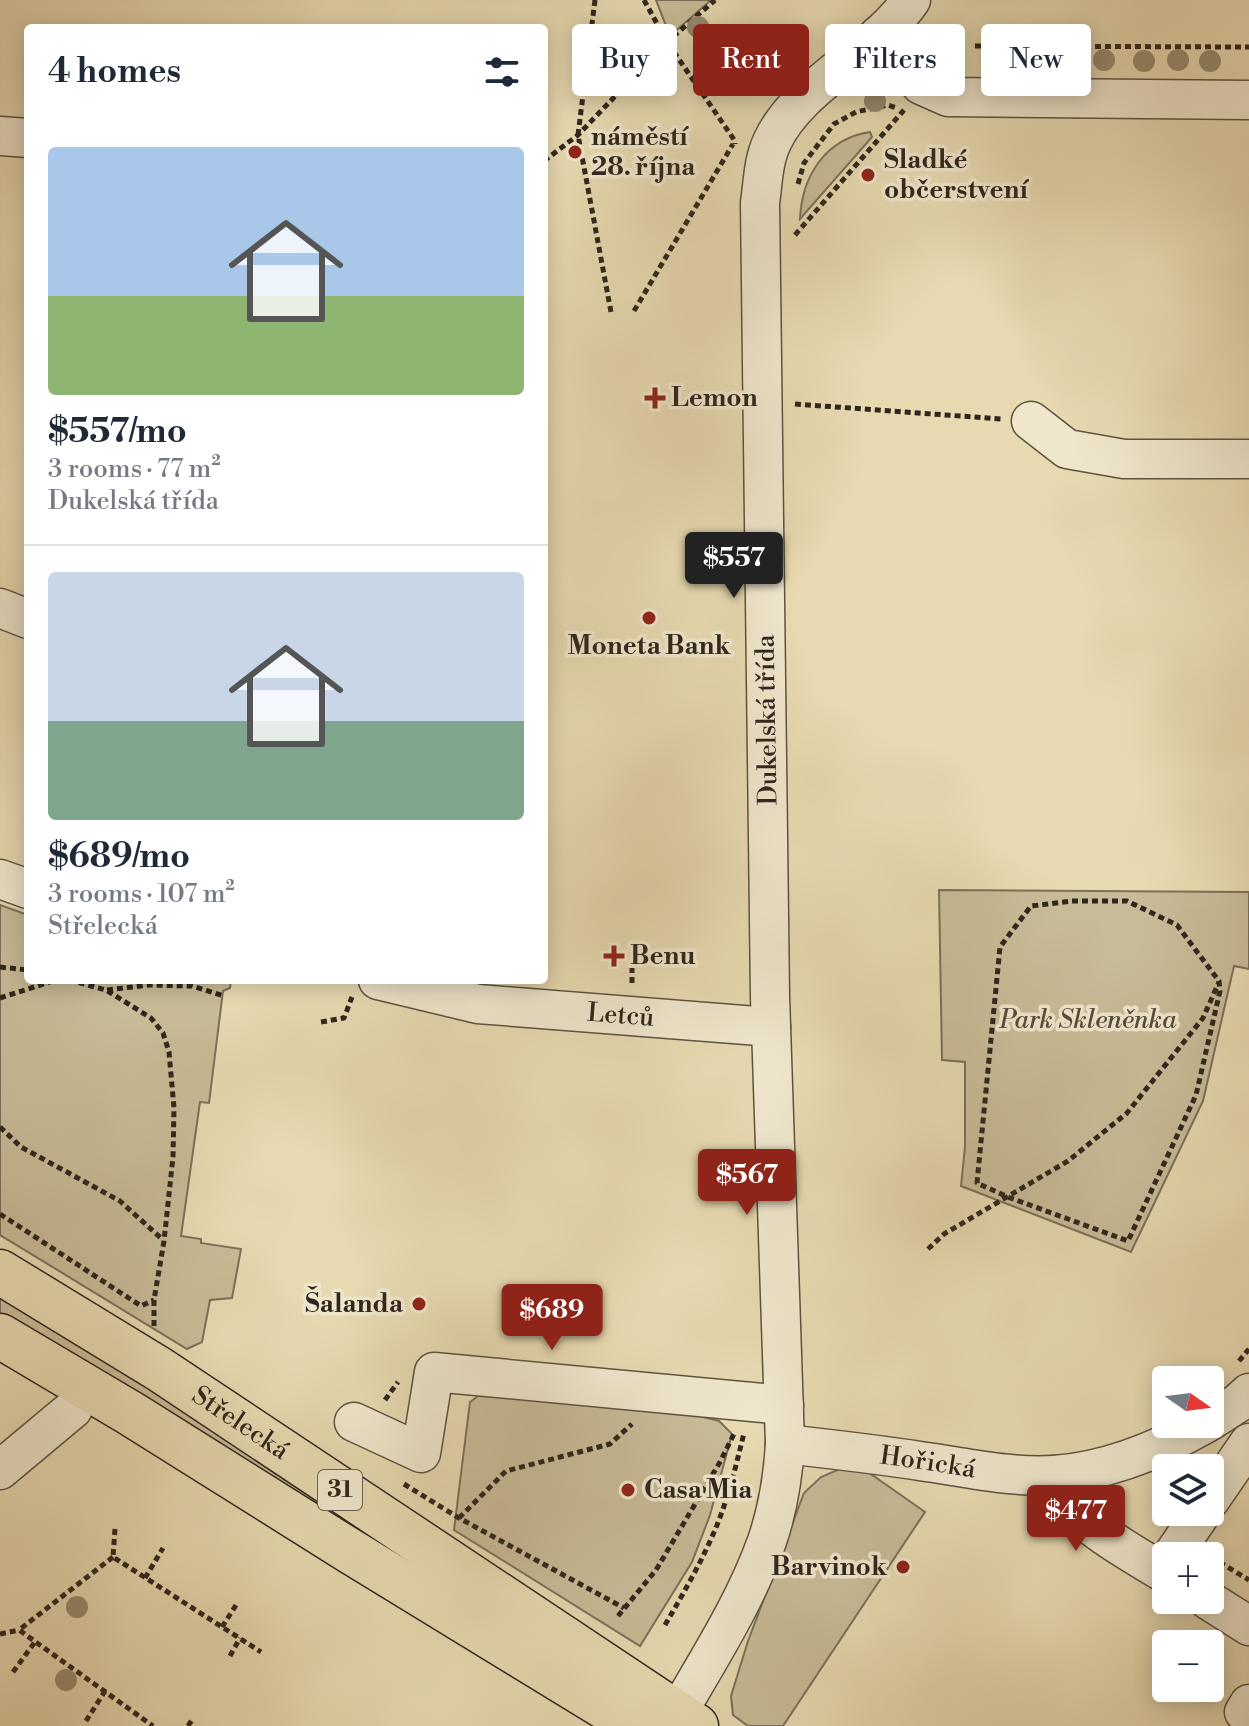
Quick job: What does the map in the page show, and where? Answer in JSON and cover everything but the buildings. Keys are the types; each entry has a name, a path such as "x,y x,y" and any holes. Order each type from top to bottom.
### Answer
{"main road":[{"name":"Střelecká","path":"0,1272 172,1378 681,1722"},
{"name":"Střelecká","path":"0,1336 636,1726"}],"street":[{"name":"Dukelská třída","path":"889,24 911,0"},
{"name":"Dukelská třída","path":"681,1722 768,1539 778,1504 785,1444 768,1403 771,1027 760,203 765,161 776,135 795,109 825,83"},
{"path":"946,96 1249,100"},
{"path":"0,136 24,138"},
{"path":"1031,421 1067,449 1124,459 1249,459"},
{"path":"0,608 24,617"},
{"path":"0,879 24,888"},
{"name":"Letců","path":"395,984 478,1004 771,1027"},
{"path":"354,1422 421,1453 434,1372 768,1403"},
{"path":"1224,1412 1249,1393"},
{"path":"0,1470 73,1409"},
{"name":"Hořická","path":"785,1444 1002,1472 1054,1475 1141,1456 1181,1438"},
{"path":"1224,1480 1249,1443"},
{"path":"1054,1475 1059,1492 1089,1524 1152,1559"},
{"path":"1224,1610 1249,1626"}],"path":[{"path":"595,0 578,135 611,312"},
{"path":"644,0 657,24"},
{"path":"677,33 715,0"},
{"path":"975,46 1249,47"},
{"path":"677,57 735,141 734,155"},
{"path":"548,158 578,135 615,96"},
{"path":"795,193 804,163 834,124 856,112 888,105 915,114"},
{"path":"791,223 791,239 904,110"},
{"path":"634,311 735,141"},
{"path":"763,400 1031,421"},
{"path":"1072,901 1127,901 1177,925 1219,981 1220,991 1196,1095 1128,1241 977,1183 1000,947 1031,906 1072,901"},
{"path":"0,967 24,970"},
{"path":"928,1249 944,1234 1068,1161 1127,1113 1203,1018 1219,981"},
{"path":"0,998 44,984"},
{"path":"84,984 106,990 151,1018 163,1033 169,1052 174,1108 173,1157 154,1300 154,1329 150,1336"},
{"path":"106,990 149,985 192,986 224,996"},
{"path":"321,1022 344,1018"},
{"path":"0,1127 21,1147 120,1201 164,1241"},
{"path":"0,1214 141,1306 154,1300"},
{"path":"624,1608 459,1518 506,1471 610,1444 642,1414 645,1391"},
{"path":"618,1616 656,1570 720,1462 768,1403"},
{"path":"665,1625 715,1530 732,1482 768,1403"},
{"path":"0,1634 19,1630 113,1557 115,1529"},
{"path":"145,1578 163,1548"},
{"path":"113,1557 261,1652"},
{"path":"1224,1565 1249,1580"},
{"path":"222,1627 238,1602"},
{"path":"19,1630 153,1726"},
{"path":"230,1656 240,1638"},
{"path":"13,1672 35,1642"},
{"path":"86,1721 105,1691"}],"green space":[{"path":"656,0 711,0 677,30 677,24 665,24"},
{"path":"870,132 872,137 800,219 805,188 819,162 840,142"},
{"name":"Park Skleněnka","path":"939,890 1249,892 1249,969 1234,966 1203,1101 1131,1252 961,1186 965,1147 965,1062 942,1060"},
{"path":"0,905 24,914 24,984 230,984 230,988 223,991 209,1103 200,1102 181,1236 201,1239 201,1243 241,1249 232,1298 210,1300 202,1342 187,1349 0,1235"},
{"path":"0,1289 424,1568 320,1514 0,1314"},
{"path":"481,1394 699,1416 719,1421 732,1434 710,1515 692,1562 640,1646 454,1530 470,1402"},
{"path":"842,1468 865,1470 925,1512 783,1726 748,1726 733,1715 731,1696 748,1641 804,1493 821,1477"}],"place":[{"name":"náměstí 28. října","path":"575,152"},
{"name":"Sladké občerstvení","path":"868,175"},
{"name":"Lemon","path":"655,398"},
{"name":"Moneta Bank","path":"649,618"},
{"name":"Benu","path":"614,956"},
{"name":"Šalanda","path":"419,1304"},
{"name":"Casa Mia","path":"628,1490"},
{"name":"Barvinok","path":"903,1567"}]}
